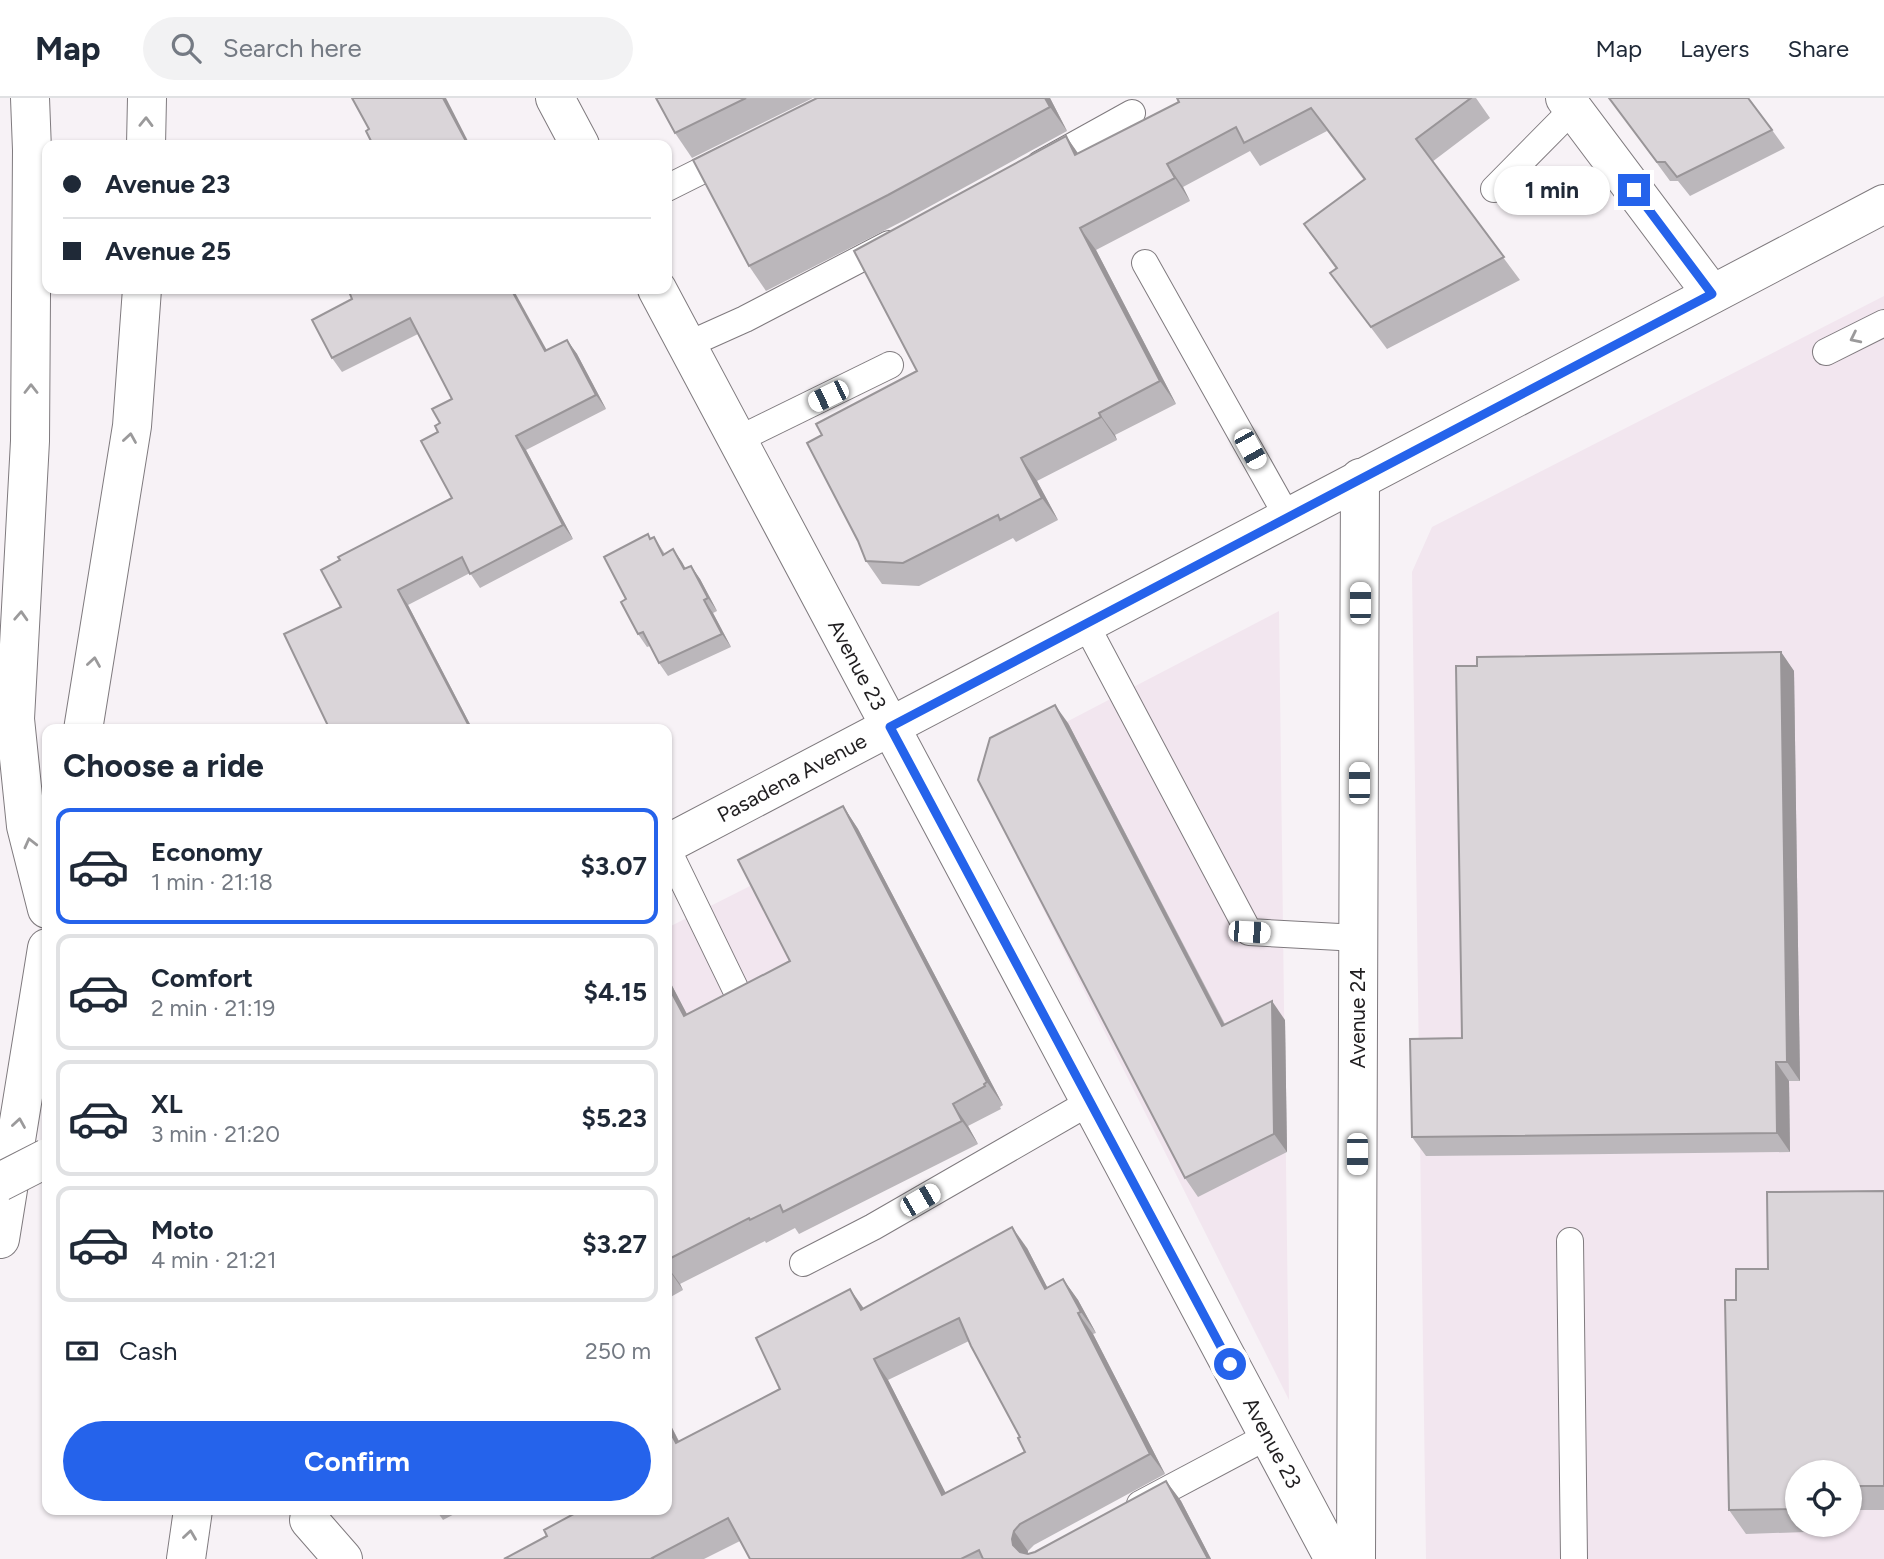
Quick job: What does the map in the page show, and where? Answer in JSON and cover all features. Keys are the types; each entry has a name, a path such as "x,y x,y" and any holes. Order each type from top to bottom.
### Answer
{"main road":[{"path":"30,98 30,441 15,719 26,826 42,889"},
{"path":"146,140 147,98"},
{"path":"555,98 577,140"},
{"path":"1569,103 1712,294"},
{"name":"Pasadena Avenue","path":"672,843 1287,516 1884,204"},
{"path":"84,724 132,426 142,294"},
{"name":"Avenue 23","path":"660,294 1334,1559"},
{"name":"Avenue 24","path":"1356,1559 1360,478"},
{"path":"0,1239 42,979"},
{"path":"0,1182 42,1161"},
{"path":"186,1559 192,1515"},
{"path":"309,1520 343,1559"}],"lane":[{"path":"1494,189 1569,103"},
{"path":"1018,176 1132,113"},
{"path":"672,186 752,146"},
{"path":"687,345 745,319 912,232"},
{"path":"1145,263 1287,516"},
{"path":"1826,352 1884,323"},
{"path":"737,440 890,365"},
{"path":"1085,623 1249,932 1358,938"},
{"path":"672,856 735,988"},
{"path":"803,1263 873,1227 1090,1102"},
{"path":"1570,1241 1574,1559"},
{"path":"1117,1517 1268,1436"}],"shaded area":[{"path":"1884,296 1884,1559 1426,1559 1412,572 1432,527"},
{"path":"1279,611 1289,1400 988,799 1001,756"},
{"path":"750,886 908,1178 799,1234 672,987 672,925"}],"building":[{"path":"352,98 443,98 465,140 370,140 366,131 369,129"},
{"path":"656,98 746,98 675,133"},
{"path":"817,98 1045,98 1050,107 888,195 749,266 693,160"},
{"path":"1177,98 1471,98 1416,139 1504,257 1371,327 1330,273 1337,268 1304,224 1365,179 1311,108 1244,143 1236,127 1167,164 1175,178 1080,228 1160,381 1099,413 1101,417 1021,458 1042,498 1000,520 998,515 903,563 866,561 807,443 822,435 816,424 917,371 854,251 1066,136 1075,155 1179,102"},
{"path":"1609,98 1748,98 1772,130 1677,177 1665,162 1657,162"},
{"path":"350,294 514,294 545,351 567,340 596,395 516,436 563,525 470,574 462,557 398,590 468,724 327,724 284,634 341,607 321,570 340,560 338,557 452,498 421,441 438,432 435,426 440,423 432,409 452,399 410,318 332,358 312,320 352,299"},
{"path":"648,534 650,539 654,537 663,555 673,549 684,569 691,566 708,598 704,600 722,634 659,663 643,632 638,634 621,602 626,599 604,557"},
{"path":"1781,652 1787,1062 1776,1062 1777,1133 1412,1137 1410,1039 1462,1038 1456,666 1477,666 1477,657"},
{"path":"1055,705 1222,1026 1272,1001 1274,1134 1185,1178 978,780 990,738"},
{"path":"843,806 987,1082 985,1086 953,1104 962,1121 783,1212 780,1205 672,1257 672,993 684,1016 790,961 738,860"},
{"path":"1884,1191 1884,1486 1862,1486 1862,1460 1785,1460 1785,1509 1729,1510 1725,1300 1736,1300 1736,1269 1768,1269 1767,1192"},
{"path":"1012,1227 1045,1289 1063,1279 1150,1454 1020,1524 1014,1531 1013,1545 1020,1552 1035,1552 1166,1481 1208,1559 983,1559 979,1550 961,1559 750,1559 728,1518 653,1559 504,1559 547,1536 544,1530 572,1515 672,1515 672,1435 676,1443 780,1389 756,1338 850,1289 861,1310","holes":["959,1318 1020,1437 1018,1438 1025,1452 942,1495 874,1359"]}],"route":[{"path":"1230,1364 890,727 1712,294 1634,190"}]}
